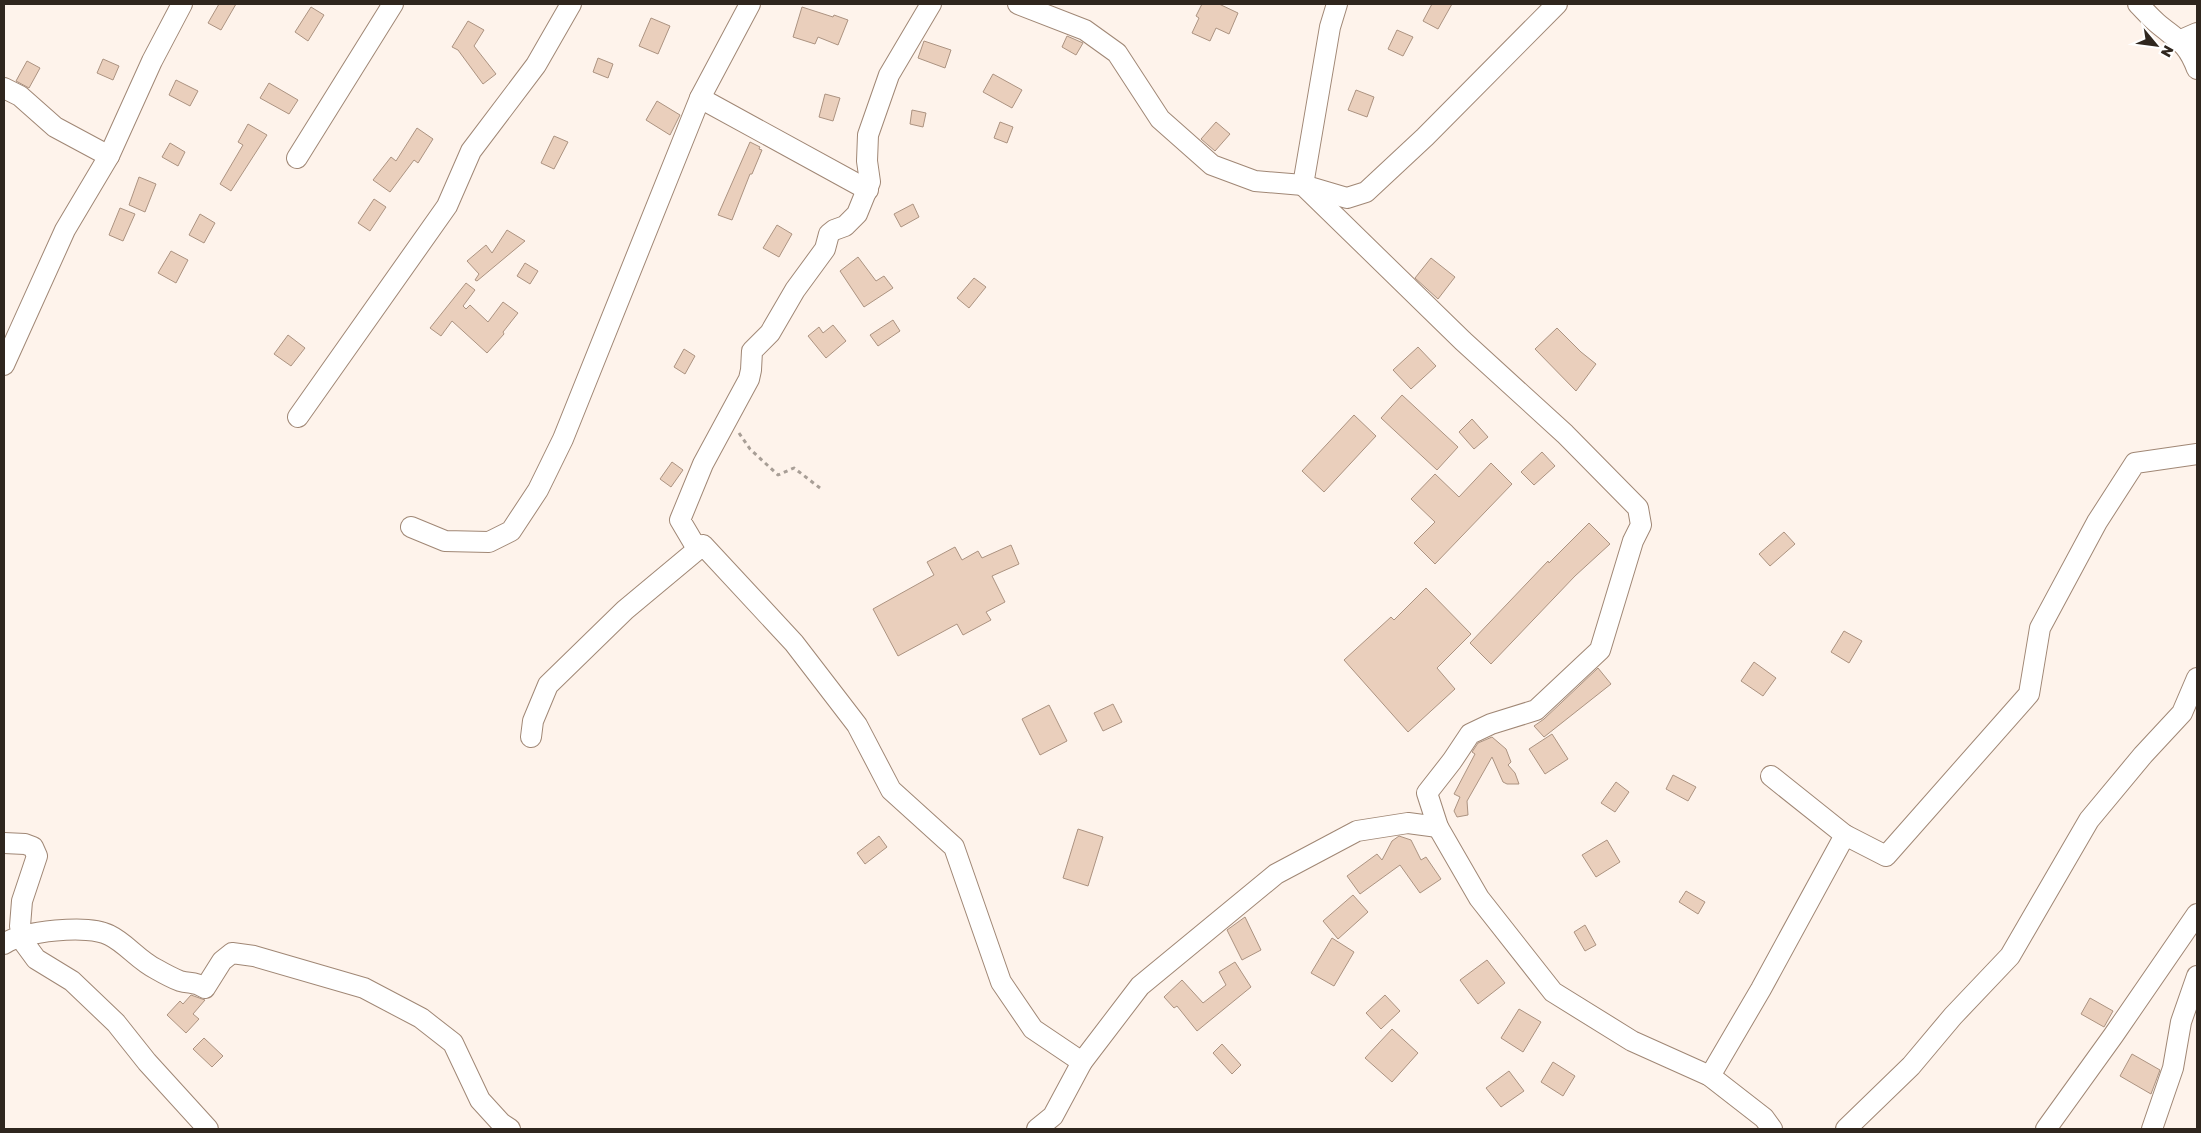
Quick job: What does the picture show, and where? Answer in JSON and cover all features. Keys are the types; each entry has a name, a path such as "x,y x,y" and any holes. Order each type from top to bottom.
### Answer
{"street":[{"path":"4,364 65,230 109,156 152,61 182,4"},
{"path":"297,158 393,4"},
{"path":"298,417 446,206 472,151 536,66 571,4"},
{"path":"411,526 444,540 488,542 511,531 538,490 563,439 700,98 750,4"},
{"path":"931,4 889,75 868,135 868,161 871,175 868,190 852,220 830,234 825,249 794,290 770,333 752,351 751,374 703,464 680,520 693,542 701,547 703,545 794,643 857,725 892,790 954,847 1001,982 1033,1029 1082,1062"},
{"path":"1018,4 1085,30 1117,53 1160,119 1212,165 1255,181 1303,185 1347,198 1366,192 1426,138 1557,4"},
{"path":"1303,185 1330,27 1337,4"},
{"path":"2138,4 2158,23 2189,36 2197,55"},
{"path":"2189,36 2197,69"},
{"path":"4,88 20,96 55,126 109,156"},
{"path":"700,98 868,190"},
{"path":"1303,185 1463,341 1565,434 1638,508 1641,524 1600,650 1536,710 1491,724 1470,734 1427,793 1438,828 1479,898 1553,992 1632,1041 1710,1076 1764,1118 1772,1129"},
{"path":"1771,776 1845,835 1886,856 2029,694 2040,628 2097,522 2135,463 2197,454"},
{"path":"531,736 533,721 548,685 625,610 701,547"},
{"path":"1846,1129 1911,1066 1952,1016 2010,956 2090,820 2143,755 2182,713 2197,678"},
{"path":"1037,1129 1053,1116 1082,1062 1140,986 1276,874 1357,831 1408,823 1438,828"},
{"path":"1710,1076 1845,835"},
{"path":"4,843 25,844 33,847 37,856 22,901 20,926 25,944 36,959 72,981 116,1023 147,1062 208,1129"},
{"path":"2046,1129 2197,914"},
{"path":"4,944 22,935 31,933 84,930 108,934 151,966 181,982 192,982 205,988 222,961 232,953 254,956 364,988 421,1018 453,1043 480,1100 501,1123 510,1129"},
{"path":"2152,1129 2173,1068 2181,1022 2197,976"}],"path":[{"path":"728,418 750,448 778,474 794,468 820,488"}],"building":[{"path":"219,4 236,4 221,30 208,23"},
{"path":"1202,4 1219,4 1238,13 1229,34 1216,28 1210,41 1192,33 1199,18 1196,16"},
{"path":"1432,4 1452,4 1438,29 1423,21"},
{"path":"311,7 324,15 308,41 295,32"},
{"path":"802,7 848,20 838,45 818,37 815,44 793,37"},
{"path":"651,18 670,26 658,54 639,46"},
{"path":"468,21 484,30 474,46 496,74 483,84 458,50 452,47"},
{"path":"1397,30 1413,37 1403,56 1388,49"},
{"path":"1067,36 1083,43 1076,55 1062,47"},
{"path":"924,41 951,50 945,68 918,58"},
{"path":"598,58 613,64 608,78 593,72"},
{"path":"103,59 119,66 113,80 97,73"},
{"path":"27,61 40,68 29,88 16,81"},
{"path":"993,74 1022,90 1012,108 983,92"},
{"path":"176,80 198,91 190,106 169,95"},
{"path":"269,83 298,100 289,114 260,98"},
{"path":"1356,90 1374,97 1367,117 1348,110"},
{"path":"825,94 840,98 833,121 819,117"},
{"path":"657,101 680,115 670,135 646,120"},
{"path":"912,110 926,113 923,127 910,124"},
{"path":"1000,122 1013,127 1007,143 994,138"},
{"path":"1216,122 1230,134 1215,151 1201,139"},
{"path":"248,124 267,135 231,191 220,184 243,145 238,142"},
{"path":"417,128 433,139 418,163 414,160 390,192 373,180 391,157 396,161"},
{"path":"554,136 568,142 554,169 541,163"},
{"path":"750,142 762,150 752,174 750,174 732,220 718,215"},
{"path":"170,143 185,152 178,166 162,157"},
{"path":"139,177 156,184 145,212 129,205"},
{"path":"374,199 386,207 370,231 358,223"},
{"path":"913,204 919,217 901,227 894,214"},
{"path":"120,208 135,214 123,241 109,235"},
{"path":"200,214 215,223 204,243 189,235"},
{"path":"777,225 792,234 779,257 763,248"},
{"path":"507,230 525,241 477,281 475,280 479,274 467,261 486,245 492,253"},
{"path":"171,251 188,260 176,283 158,273"},
{"path":"858,257 876,281 884,276 893,288 864,307 840,271"},
{"path":"1431,258 1455,277 1438,299 1415,278"},
{"path":"525,263 538,271 530,284 517,276"},
{"path":"974,278 986,287 969,308 957,298"},
{"path":"466,283 475,290 463,306 466,309 470,305 488,322 503,302 518,313 503,332 504,334 487,353 452,321 441,336 430,328"},
{"path":"893,320 900,331 878,346 870,335"},
{"path":"833,325 846,341 826,358 808,336 819,327 823,333"},
{"path":"1557,328 1596,364 1576,391 1535,349"},
{"path":"288,335 305,348 291,366 274,354"},
{"path":"1418,347 1436,366 1411,389 1393,370"},
{"path":"684,349 695,356 685,374 674,367"},
{"path":"1402,395 1458,447 1437,470 1381,418"},
{"path":"1354,415 1376,436 1324,492 1302,471"},
{"path":"1472,419 1488,437 1474,449 1459,432"},
{"path":"1542,452 1555,466 1534,485 1521,472"},
{"path":"672,462 683,470 671,487 660,479"},
{"path":"1491,463 1512,484 1435,564 1414,543 1435,522 1411,499 1435,474 1459,497"},
{"path":"1589,523 1610,544 1575,576 1491,664 1470,643 1548,561 1549,563"},
{"path":"1784,532 1795,544 1770,566 1759,554"},
{"path":"1011,545 1019,564 992,576 1005,602 986,612 991,620 963,635 957,624 898,656 873,609 934,575 927,562 955,547 962,560 978,551 982,558"},
{"path":"1426,588 1471,634 1437,668 1455,689 1408,732 1344,660 1391,617 1394,620"},
{"path":"1844,631 1862,641 1849,663 1831,652"},
{"path":"1754,662 1776,678 1763,696 1741,681"},
{"path":"1598,668 1611,684 1544,737 1534,726 1544,719"},
{"path":"1113,704 1122,722 1103,731 1094,713"},
{"path":"1049,705 1067,741 1040,755 1022,719"},
{"path":"1552,734 1568,759 1545,774 1529,749"},
{"path":"1492,737 1506,749 1511,762 1508,765 1515,773 1519,784 1503,782 1492,757 1467,801 1468,815 1457,817 1454,811 1460,797 1454,794 1475,754 1472,752 1478,743"},
{"path":"1673,775 1696,787 1688,801 1666,789"},
{"path":"1616,782 1629,792 1615,812 1601,803"},
{"path":"1078,829 1103,837 1088,886 1063,878"},
{"path":"879,836 887,847 865,864 857,853"},
{"path":"1399,836 1411,840 1421,860 1426,857 1441,879 1420,893 1400,865 1360,894 1347,876 1377,854 1382,860 1392,841"},
{"path":"1607,840 1620,862 1596,877 1582,855"},
{"path":"1686,891 1705,902 1698,914 1679,902"},
{"path":"1353,895 1368,912 1338,939 1323,921"},
{"path":"1245,917 1261,950 1242,960 1227,930"},
{"path":"1585,925 1596,945 1585,951 1574,932"},
{"path":"1332,938 1354,952 1334,986 1311,973"},
{"path":"1487,960 1505,983 1478,1004 1460,980"},
{"path":"1235,962 1251,987 1197,1031 1177,1006 1174,1008 1164,997 1182,980 1203,1003 1226,985 1219,972"},
{"path":"191,995 205,1000 193,1014 199,1019 186,1033 167,1015 180,1001 183,1004"},
{"path":"1385,995 1400,1011 1381,1029 1366,1013"},
{"path":"2090,998 2113,1011 2104,1027 2081,1014"},
{"path":"1519,1009 1541,1022 1523,1052 1501,1038"},
{"path":"1392,1029 1418,1053 1392,1082 1365,1058"},
{"path":"204,1038 223,1056 212,1067 193,1049"},
{"path":"1222,1044 1241,1065 1232,1074 1213,1053"},
{"path":"2132,1054 2160,1070 2151,1094 2120,1076"},
{"path":"1553,1062 1575,1076 1563,1096 1541,1082"},
{"path":"1509,1071 1524,1091 1501,1107 1486,1088"}]}
